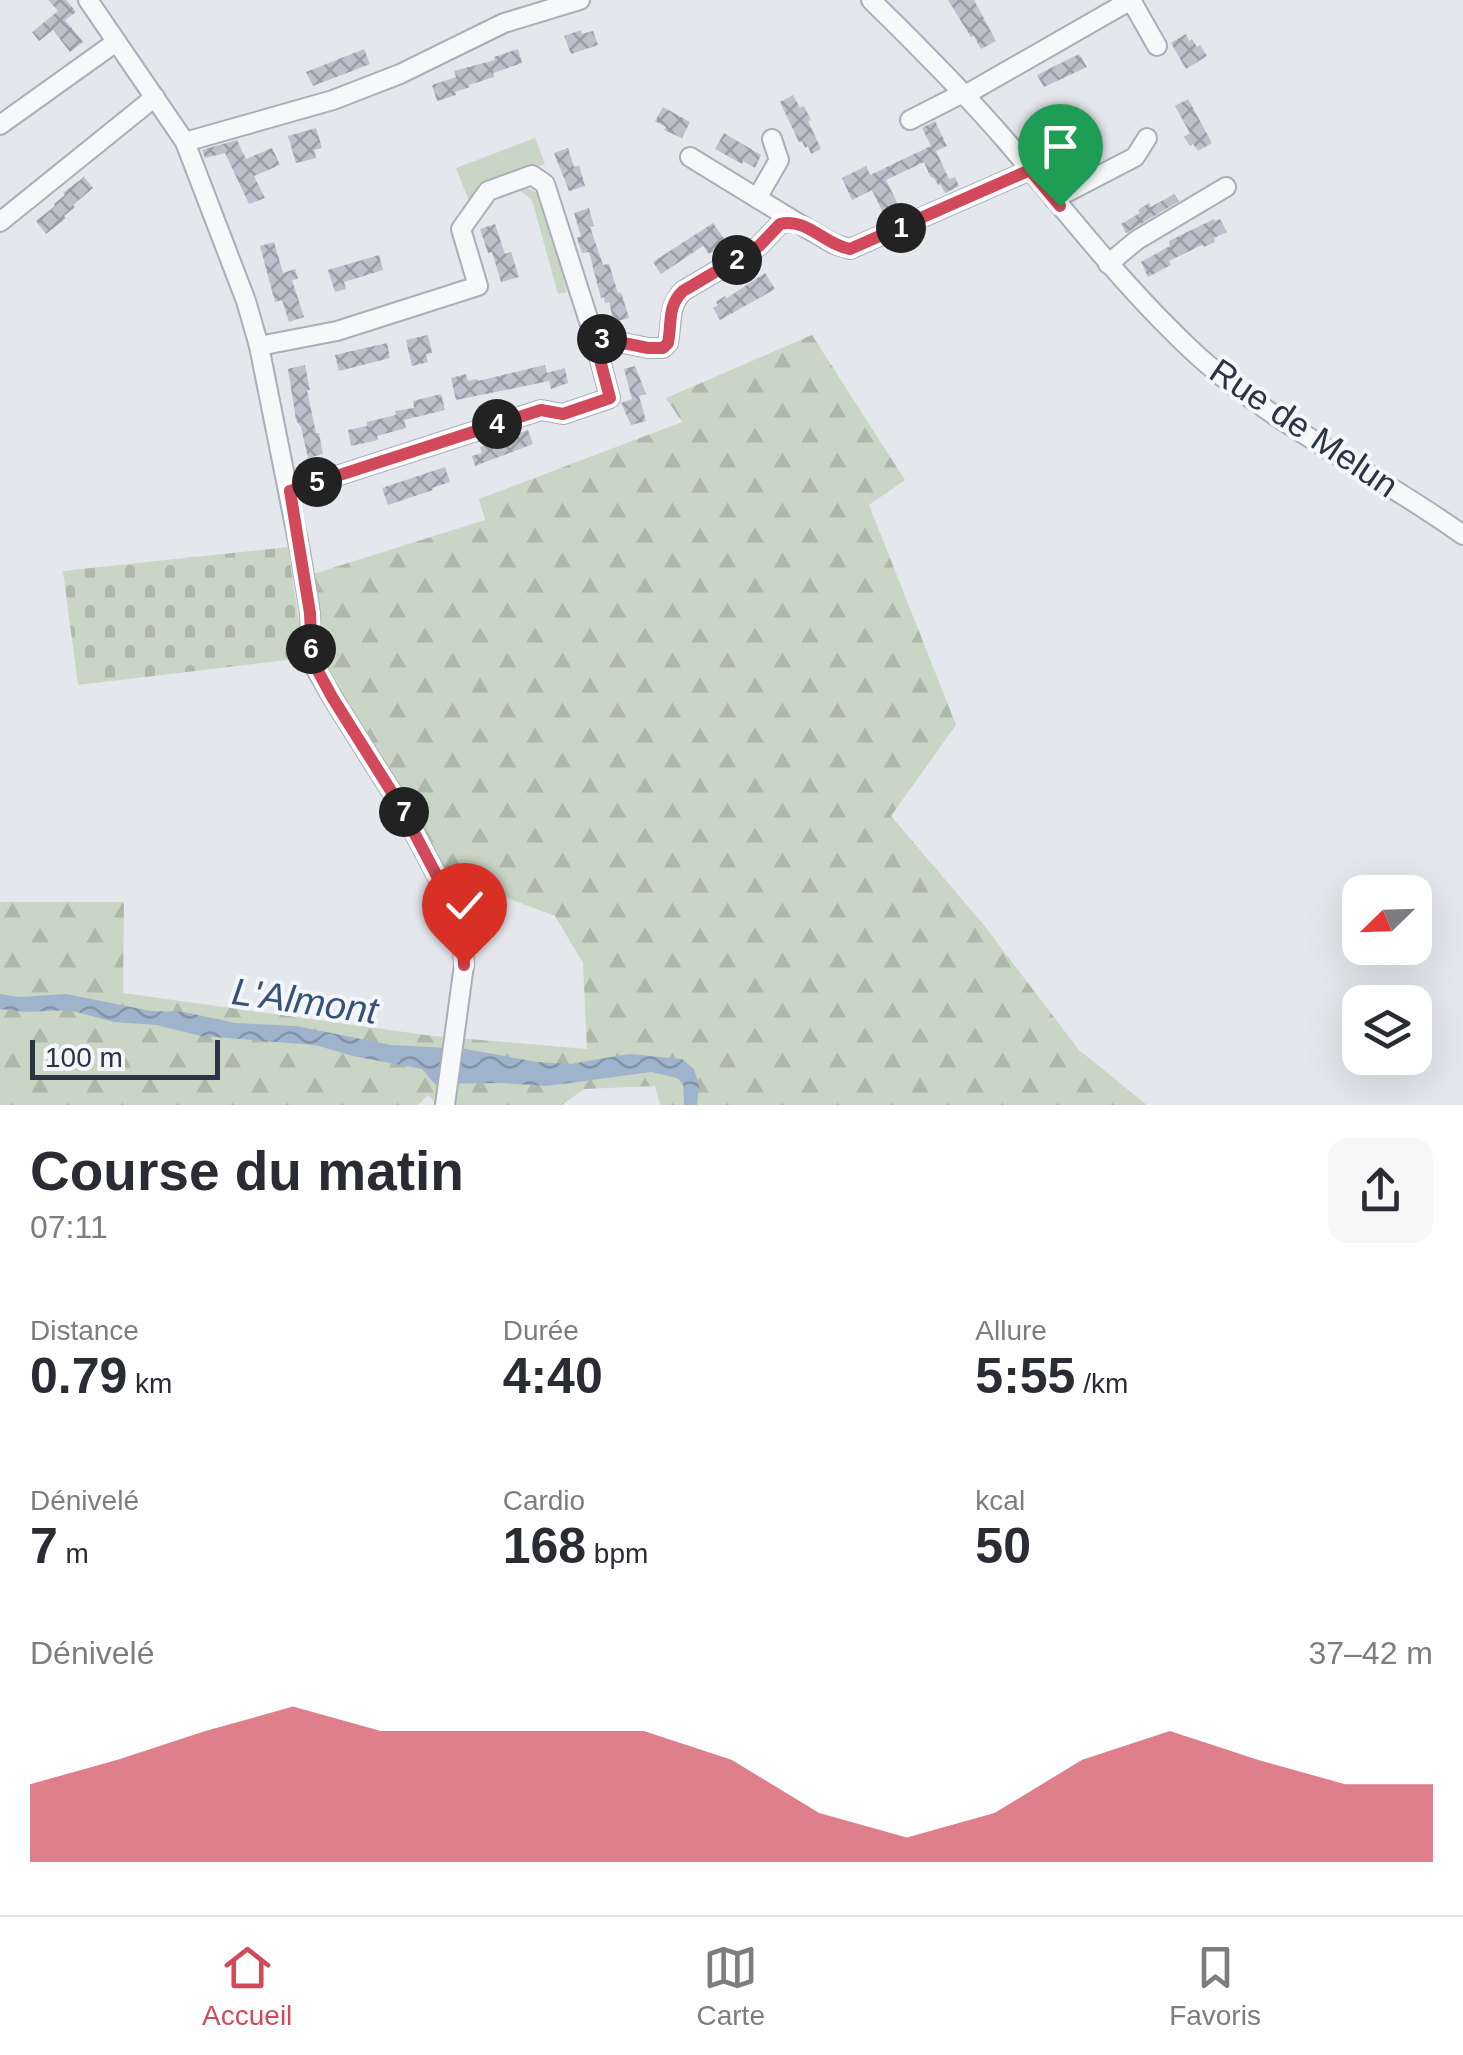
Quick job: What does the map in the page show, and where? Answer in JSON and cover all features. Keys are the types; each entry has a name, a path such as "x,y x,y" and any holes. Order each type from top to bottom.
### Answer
{"street":[{"path":"88,0 186,142 260,346 290,491 310,613 312,660 398,802 458,926 464,965 445,1096"},
{"path":"186,142 332,100 400,74 504,23 556,3 580,0"},
{"name":"Rue de Melun","path":"871,0 964,94 1108,264 1202,360 1295,430 1463,535"},
{"path":"910,120 1131,0 1157,46"},
{"path":"0,125 116,42"},
{"path":"0,222 155,97"},
{"path":"1054,199 1134,157 1147,138"},
{"path":"757,198 779,160 772,139"},
{"path":"690,157 834,244 850,249 1030,170"},
{"path":"260,346 337,331 478,286 462,229 488,191 532,175 545,184 610,398 563,414 541,410 290,491"},
{"path":"1108,264 1137,240 1226,188"},
{"path":"594,337 663,348 668,343 671,310 683,291 759,246 780,224 796,222"}],"green space":[{"path":"535,138 545,164 487,184 471,206 456,168"},
{"path":"520,184 541,195 567,292 558,294 532,200 514,186"},
{"path":"812,335 905,480 869,505 956,725 891,816 983,924 1079,1050 1147,1105 660,1105 655,1086 584,1089 562,1105 437,1105 428,1095 418,1105 0,1105 0,902 124,902 123,993 433,1036 587,1049 583,963 555,916 428,868 354,739 322,656 313,574 485,520 479,499 682,422 666,398"},
{"path":"288,547 304,658 78,685 63,571"}],"water":[{"path":"0,994 66,994 151,1011 184,1012 236,1023 296,1026 391,1045 466,1049 537,1062 570,1064 629,1054 682,1059 694,1069 699,1086 697,1105 684,1105 683,1084 677,1078 651,1072 547,1086 435,1084 422,1069 315,1045 201,1036 156,1025 114,1022 69,1010 0,1009"}],"building":[{"path":"48,0 66,0 76,12 65,20 83,42 70,52 53,30 39,41 32,32 58,11"},
{"path":"948,0 974,0 996,41 981,49"},
{"path":"581,30 582,34 593,31 598,45 571,54 564,36"},
{"path":"1186,34 1207,56 1186,69 1171,43"},
{"path":"364,49 370,64 313,86 306,72"},
{"path":"518,49 522,63 437,101 432,85 456,77 454,71"},
{"path":"1079,54 1087,67 1044,87 1037,75"},
{"path":"793,95 800,108 804,106 821,149 811,154 808,146 805,148 799,142 780,102"},
{"path":"1188,99 1212,143 1198,151 1184,137 1190,133 1175,106"},
{"path":"663,107 690,122 682,138 655,121"},
{"path":"935,121 947,146 936,151 949,179 955,177 959,186 945,193 924,162 886,180 898,211 885,217 872,190 852,200 842,178 866,166 870,175 931,146 922,128"},
{"path":"316,128 322,148 314,150 316,158 296,163 288,136"},
{"path":"724,133 761,155 755,168 715,149"},
{"path":"237,140 246,159 272,148 280,165 254,176 265,198 249,204 225,153 205,158 202,150"},
{"path":"568,148 574,167 579,165 585,186 569,191 554,153"},
{"path":"84,177 93,188 46,234 36,221"},
{"path":"1174,194 1179,201 1126,233 1121,224 1140,213 1138,210"},
{"path":"589,208 594,226 590,227 603,265 609,264 629,318 614,322 609,302 601,298 589,252 582,253 574,213"},
{"path":"1220,219 1227,232 1214,238 1215,242 1169,261 1171,265 1148,277 1141,262 1170,246 1169,241"},
{"path":"713,223 727,243 709,254 703,246 661,274 653,262"},
{"path":"495,224 505,254 511,252 519,277 501,282 480,229"},
{"path":"274,242 283,273 295,269 298,279 292,280 304,317 289,322 282,300 275,302 260,246"},
{"path":"379,255 383,270 344,282 346,289 335,292 328,270"},
{"path":"765,273 775,289 720,320 713,308 718,305 716,302"},
{"path":"428,335 432,353 426,354 428,362 412,366 406,340"},
{"path":"387,343 390,358 339,371 335,355"},
{"path":"305,365 323,454 308,458 296,420 288,369"},
{"path":"545,365 547,373 565,368 568,383 551,389 549,381 456,400 451,378 466,374 468,381 478,381"},
{"path":"635,366 646,394 639,396 646,421 631,425 621,403 632,399 624,369"},
{"path":"441,394 445,410 404,420 406,428 351,446 348,430 396,415 395,411 414,408 413,401"},
{"path":"528,430 533,444 475,466 472,456 482,453 480,447"},
{"path":"445,467 450,482 388,505 382,488"}],"route":[{"path":"464,965 458,926 438,878 398,802 312,660 310,613 290,491 541,410 563,414 610,398 594,337 663,348 668,343 676,298 759,246 780,224 796,222 850,249 1030,170 1060,206"}],"water label":[{"name":"L'Almont","path":"305,1001"}]}
